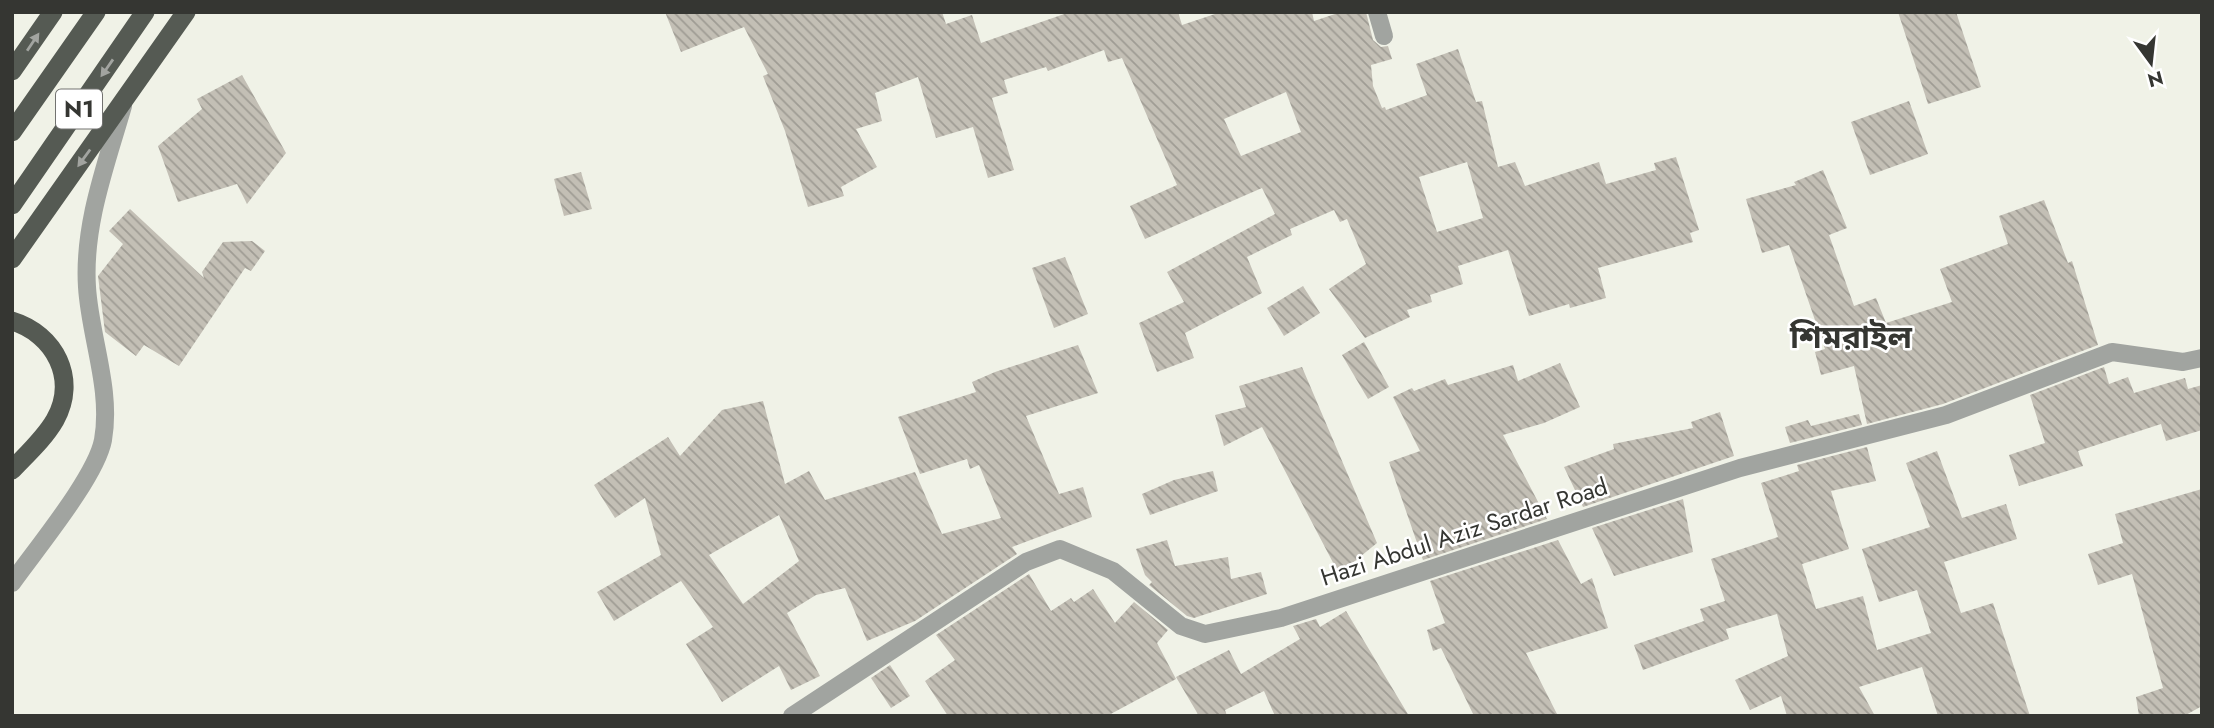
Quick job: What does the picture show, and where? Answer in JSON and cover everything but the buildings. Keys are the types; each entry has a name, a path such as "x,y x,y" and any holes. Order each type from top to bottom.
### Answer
{"highway":[{"path":"12,71 53,12"},
{"name":"N1","path":"12,132 96,12"},
{"name":"N1","path":"12,205 145,12"},
{"path":"12,259 186,12"},
{"path":"12,321 31,328 54,350 61,364 64,385 63,402 55,419 12,470"}],"street":[{"path":"1377,12 1384,36"},
{"path":"12,583 80,485 103,442 105,415 87,287 87,240 124,103"},
{"name":"Hazi Abdul Aziz Sardar Road","path":"792,716 1026,562 1060,549 1113,571 1181,626 1205,634 1281,618 1740,468 1946,415 2112,352 2183,362 2202,358"}],"district":[{"name":"শিমরাইল","path":"1851,337"}]}
